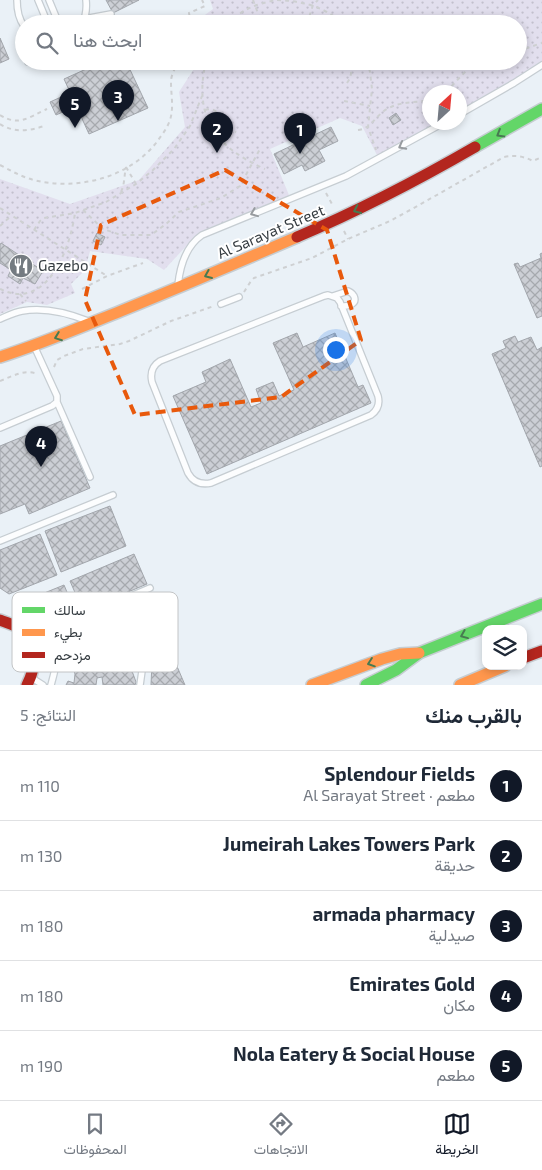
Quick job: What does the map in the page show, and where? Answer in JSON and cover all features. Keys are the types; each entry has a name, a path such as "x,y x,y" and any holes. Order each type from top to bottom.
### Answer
{"main road":[{"name":"Al Sarayat Street","path":"0,357 34,346 178,288 339,219 434,171 542,109"},
{"path":"366,685 396,670 419,653 542,604"},
{"path":"0,620 12,625"},
{"path":"527,656 542,650"},
{"path":"312,685 382,659 400,654 419,653"},
{"path":"460,685 496,670"}],"lane":[{"path":"17,0 18,15"},
{"path":"38,0 44,15"},
{"path":"48,0 55,15"},
{"path":"85,15 87,8 86,0"},
{"path":"107,15 111,14"},
{"path":"467,110 542,65"},
{"path":"178,288 179,276 186,255 195,240 202,235 346,176 430,130"},
{"path":"333,296 340,302 341,306 378,396 379,405 375,412 211,483 202,484 193,480 188,473 152,382 151,372 153,368 160,361 324,296 333,296 348,291 354,294 355,298 352,304 341,306"},
{"path":"221,304 239,297"},
{"path":"0,319 20,311 35,309 65,313 92,323"},
{"path":"34,346 58,396 57,402 90,477"},
{"path":"0,428 52,406 57,402"},
{"path":"0,541 112,495"},
{"path":"141,592 150,588"},
{"path":"51,685 55,672"},
{"path":"140,685 141,672"},
{"path":"30,682 43,685"}],"path":[{"path":"189,15 189,13 205,6 202,0"},
{"path":"253,0 259,15"},
{"path":"238,15 255,5 276,0 295,1 313,5 331,15"},
{"path":"310,15 313,5 318,0"},
{"path":"527,48 542,43"},
{"path":"0,165 19,176 58,184 98,179 118,172 136,162 152,148 164,132 173,106 171,83 175,70"},
{"path":"204,70 202,96 211,127 222,142 236,153 265,169"},
{"path":"347,83 352,70"},
{"path":"369,70 372,89 368,127 378,157"},
{"path":"453,85 467,70"},
{"path":"34,230 40,220 44,218 75,213 106,202 136,184 174,149 190,126 202,96"},
{"path":"344,101 370,106"},
{"path":"358,130 368,127 385,110 407,102 422,101"},
{"path":"0,115 7,119 21,121 47,109"},
{"path":"205,110 214,110 228,127 236,132"},
{"path":"0,124 13,130 24,131 44,126"},
{"path":"83,210 104,229 121,234 151,235 179,212 220,198 240,186 261,147"},
{"path":"239,297 254,278 312,258 390,221 504,157 514,155 533,161 542,157"},
{"path":"126,167 136,184"},
{"path":"121,193 126,167"},
{"path":"0,208 106,276"},
{"path":"0,289 9,293 20,294 42,286 58,268 71,233 75,213"},
{"path":"0,226 11,216"},
{"path":"82,289 106,276 144,263"},
{"path":"20,294 27,302"},
{"path":"0,381 21,372 38,374 53,368 57,360 82,349 120,344 171,321 221,304"}],"highlighted area":[{"path":"225,170 327,230 361,340 281,397 135,415 85,300 101,225"}],"shaded area":[{"path":"210,0 542,0 542,69 467,111 467,85 422,85 422,130 432,130 378,157 362,126 340,118 270,149 291,200 190,242 164,270 147,259 90,251 85,270 71,284 75,293 47,305 27,302 0,314 0,179 70,204 139,180 185,127 179,92 193,70 527,70 527,15 205,15 213,9"}],"building":[{"path":"106,0 139,0 113,13"},
{"path":"0,38 9,59 0,63"},
{"path":"84,70 130,70 148,108 89,134 64,79"},
{"path":"70,93 76,106 56,115 50,102"},
{"path":"396,113 401,120 393,125 389,118"},
{"path":"331,127 338,141 319,150 325,161 305,171 302,165 284,174 274,154"},
{"path":"97,233 105,237 101,245 93,241"},
{"name":"Gazebo","path":"1,243 43,271 35,284 23,278 20,284 8,276 11,270 0,263"},
{"path":"542,253 542,316 537,318 514,264 518,263 520,267 541,258 540,254"},
{"path":"297,333 303,347 335,333 358,387 363,385 371,403 207,474 173,396 206,382 202,372 230,359 251,407 261,403 256,389 273,382 279,396 294,390 273,343"},
{"path":"515,336 518,342 531,337 537,350 542,347 542,466 540,467 492,354 506,348 503,341"},
{"path":"61,421 90,488 29,514 25,504 0,514 0,446"},
{"path":"110,506 126,546 61,572 45,531"},
{"path":"40,534 57,575 9,594 0,588 0,550"},
{"path":"134,554 147,584 128,592 75,592 70,581"},
{"path":"64,585 67,592 47,592"},
{"path":"178,669 185,685 151,685 152,672 178,672"},
{"path":"74,672 132,672 136,682 135,685 103,685 102,677 97,678 96,685 66,685 68,681 74,683"}],"traffic: fast":[{"path":"475,147 542,109"},
{"path":"366,685 396,670 419,653 542,604"}],"traffic: slow":[{"path":"0,357 121,311 297,237"},
{"path":"312,685 382,659 400,654 419,653"},
{"path":"460,685 496,670"}],"traffic: jam":[{"path":"297,237 388,195 475,147"},
{"path":"0,620 12,624"},
{"path":"527,657 542,651"},
{"path":"27,685 32,672"}],"place":[{"name":"armada pharmacy","path":"118,121"},
{"name":"Nola Eatery & Social House","path":"75,128"},
{"name":"Jumeirah Lakes Towers Park","path":"217,153"},
{"name":"Splendour Fields","path":"300,154"},
{"name":"Gazebo","path":"21,266"},
{"name":"Emirates Gold","path":"41,467"}]}
